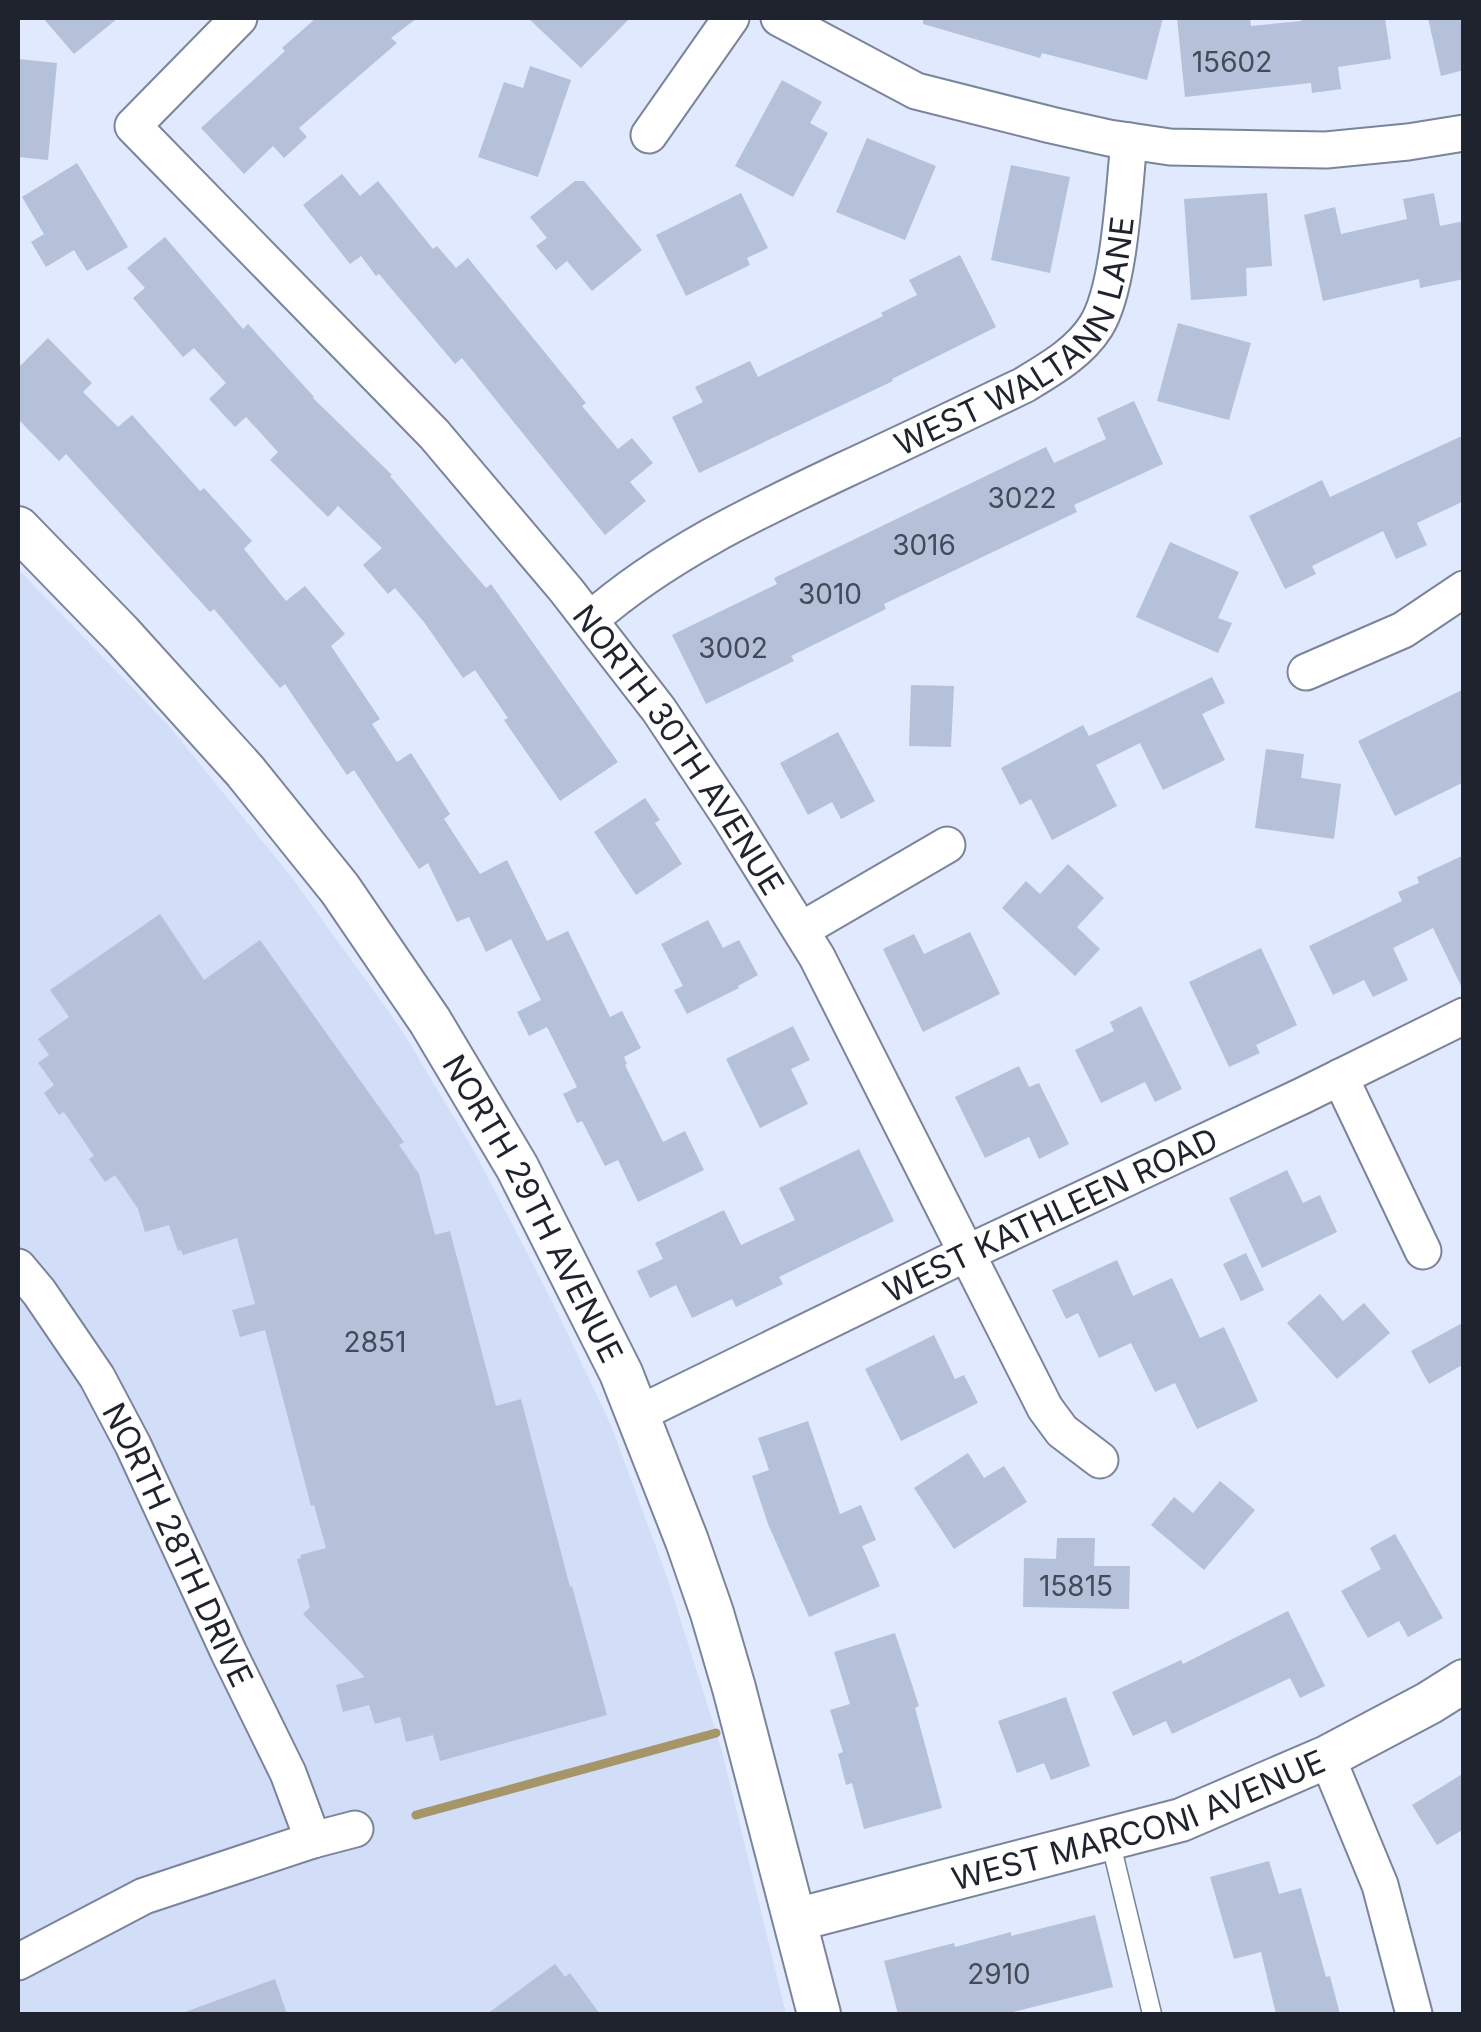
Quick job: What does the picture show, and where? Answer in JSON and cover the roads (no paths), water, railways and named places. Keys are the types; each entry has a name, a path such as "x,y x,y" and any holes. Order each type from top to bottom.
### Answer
{"street":[{"name":"NORTH 30TH AVENUE","path":"239,18 133,126 434,434 590,620 658,710 817,957 1045,1408 1062,1431 1100,1460"},
{"path":"648,136 731,18"},
{"path":"779,18 916,90 1051,126 1129,141 1170,147 1326,150 1464,133"},
{"name":"WEST WALTANN LANE","path":"590,620 684,552 741,518 1009,392 1065,359 1096,326 1109,293 1129,141"},
{"name":"NORTH 29TH AVENUE","path":"18,528 245,770 340,890 430,1021 517,1167 621,1373 712,1613 819,2014"},
{"path":"1306,672 1404,630 1464,589"},
{"path":"801,930 946,845"},
{"name":"WEST KATHLEEN ROAD","path":"638,1414 1464,1016"},
{"path":"1340,1077 1423,1251"},
{"name":"NORTH 28TH DRIVE","path":"18,1267 97,1377 133,1444 228,1653 288,1773 314,1840"},
{"name":"WEST MARCONI AVENUE","path":"795,1920 1181,1820 1328,1757 1464,1681"},
{"path":"1328,1757 1380,1885 1414,2014"},
{"path":"18,1962 144,1896 355,1829"}],"lane":[{"path":"1110,1839 1152,2014"}],"waterway":[{"path":"416,1815 716,1733"}]}
